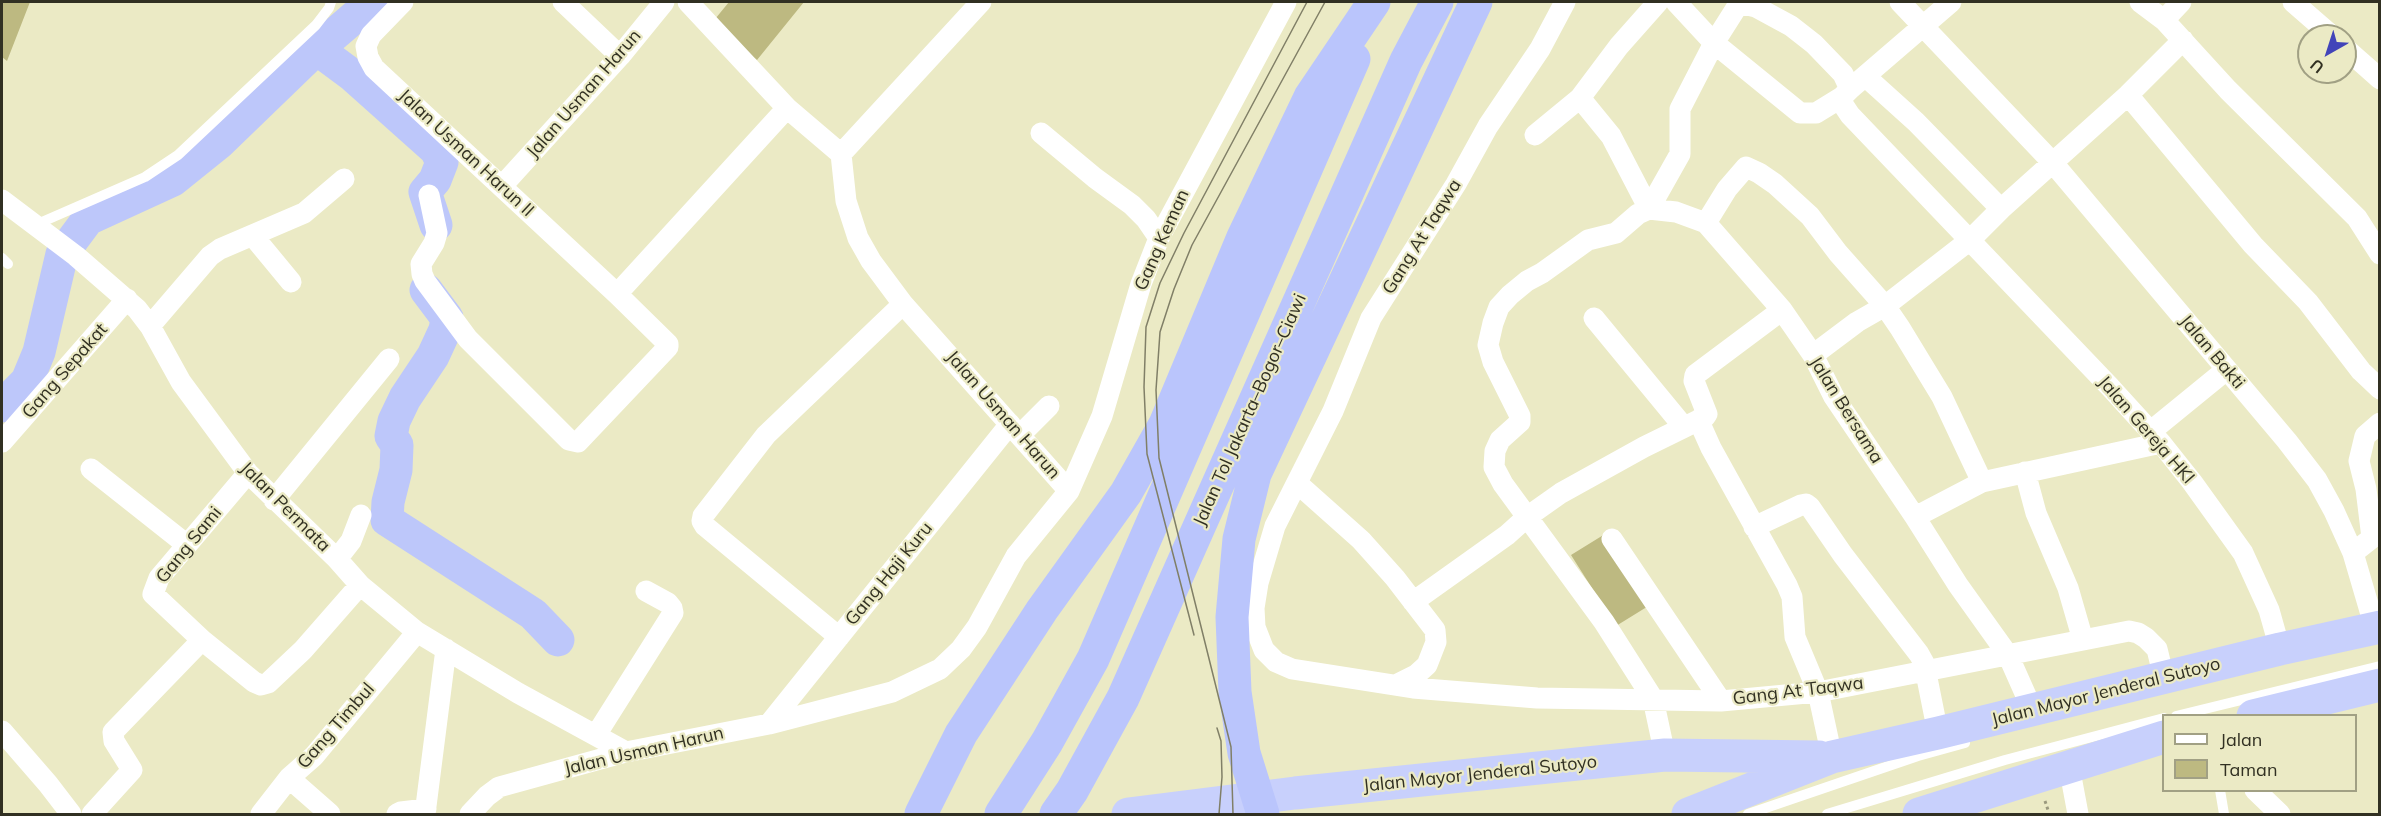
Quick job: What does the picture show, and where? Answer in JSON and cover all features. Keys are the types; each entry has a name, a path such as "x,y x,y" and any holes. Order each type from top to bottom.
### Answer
{"highway":[{"path":"921,814 961,734 1042,610 1126,493 1165,424 1243,237 1310,97 1374,2"},
{"path":"1001,814 1047,742 1093,659 1379,2"},
{"name":"Jalan Tol Jakarta–Bogor–Ciawi","path":"1056,814 1072,791 1123,698 1406,61 1437,2"},
{"path":"1263,814 1243,743 1235,692 1232,617 1239,539 1255,474 1476,2"},
{"name":"Jalan Mayor Jenderal Sutoyo","path":"1688,814 1832,757 2280,649 2378,630"},
{"path":"2261,714 2379,685"},
{"path":"1919,814 2162,737"},
{"name":"Jalan Mayor Jenderal Sutoyo","path":"1128,814 1295,793 1665,755 1832,757"}],"street":[{"name":"Jalan Usman Harun II","path":"403,2 372,35 366,46 368,57 374,68 666,341 668,348 584,437 574,442 468,339 425,281 422,264 437,233 429,195"},
{"path":"563,2 620,56"},
{"name":"Jalan Usman Harun","path":"502,186 620,56 664,2"},
{"path":"688,2 787,108 841,154 981,2"},
{"name":"Gang Keman","path":"1069,491 1102,416 1141,284 1159,238 1286,2"},
{"name":"Gang At Taqwa","path":"1565,2 1534,59 1488,126 1456,184 1371,318 1333,411 1275,526 1258,583 1254,608 1255,627 1264,650 1276,662 1293,669 1413,688 1537,698 1721,701 1818,692 2129,631 2138,633 2157,649 2164,678"},
{"path":"1535,135 1580,98 1619,46 1658,2"},
{"path":"1676,2 1714,43 1800,113 1816,113 1852,87 1951,2"},
{"path":"1665,755 1653,699 1604,622 1503,484 1494,467 1495,452 1500,440 1520,422 1520,416 1490,355 1488,345 1493,323 1503,303 1527,281 1588,240 1616,233 1638,214 1649,209 1680,154 1680,110 1714,43 1740,2 1756,7 1791,26 1825,55 1852,87 1916,122 2001,209"},
{"name":"Jalan Bakti","path":"1900,2 2053,163 2317,480 2353,553 2378,630"},
{"path":"2140,2 2164,20 2228,90 2357,218 2379,254"},
{"path":"2164,20 2181,2"},
{"path":"2293,2 2318,24"},
{"path":"1813,355 1857,322 1885,306 1970,240 2001,209 2128,95 2183,40"},
{"path":"2357,59 2379,79"},
{"name":"Jalan Gereja HKI","path":"1852,87 1842,103 1850,115 2156,437 2192,482 2243,554 2269,610 2280,649"},
{"path":"2128,95 2253,246 2308,302 2361,371 2379,389"},
{"path":"1580,98 1611,136 1649,209"},
{"path":"617,294 787,108"},
{"path":"1041,133 1132,205 1146,219 1159,238"},
{"name":"Jalan Usman Harun","path":"470,814 499,787 626,752 769,724 892,692 940,669 977,627 1016,556 1069,491 903,304 871,261 858,238 846,201 841,154"},
{"path":"1707,223 1726,189 1742,169 1749,168 1775,184 1810,216 1838,253 1885,306 1942,397 1982,482"},
{"path":"150,326 210,256 220,249 304,213 344,179"},
{"name":"Jalan Permata","path":"2,200 76,256 127,299 150,326 181,382 248,473 337,559 360,585 417,632 518,693 626,752"},
{"name":"Jalan Bersama","path":"1649,209 1676,212 1707,223 1782,310 1813,355 1834,397 1916,517 1958,585 2008,655 2032,709"},
{"path":"253,236 291,282"},
{"name":"Gang Sepakat","path":"2,442 127,299"},
{"path":"839,636 705,526 702,521 703,516 766,435 903,304"},
{"path":"1413,602 1507,535 1527,517 1594,473 1707,414 1694,381 1695,375 1782,310"},
{"path":"1594,318 1692,422 1711,448 1787,585 1792,597 1795,637 1818,692 1832,757"},
{"path":"274,500 389,359"},
{"path":"1916,517 1982,482 2156,437 2226,370"},
{"name":"Gang Haji Kuru","path":"769,724 839,636 1015,429 1049,406"},
{"path":"2353,553 2372,538 2366,489 2359,461 2365,436 2379,423"},
{"path":"92,469 187,545"},
{"path":"2025,472 2036,513 2068,588 2083,640"},
{"name":"Gang Sami","path":"202,640 153,594 159,578 248,473"},
{"path":"1297,483 1348,526 1395,578 1435,630 1436,642 1427,665 1416,675 1398,684"},
{"path":"1754,527 1801,505 1806,504 1810,507 1843,555 1919,654 1938,733"},
{"path":"337,559 351,541 361,515"},
{"path":"1612,539 1721,701"},
{"path":"92,814 132,770 114,741 114,732 202,640 254,682 261,685 268,683 317,636 360,585"},
{"path":"596,735 673,613 668,603 646,591"},
{"name":"Gang Timbul","path":"330,814 290,778 314,756 417,632"},
{"path":"397,814 426,812 446,649"},
{"path":"4,737 48,784 71,814"},
{"path":"2069,766 2078,814"},
{"path":"261,814 290,778"},
{"path":"2257,792 2280,814"}],"lane":[{"path":"42,231 145,177 178,155 316,25 329,9 331,2"},
{"path":"2108,703 2378,630"},
{"path":"2184,714 2379,666"},
{"path":"1827,814 2005,760 2162,718"},
{"path":"1748,814 1918,756 1971,741"},
{"path":"2220,792 2224,814"}],"green space":[{"path":"2,2 30,2 7,61 2,57"},
{"path":"729,2 804,2 757,60 711,24"},
{"path":"1605,534 1650,605 1616,626 1571,555"}],"waterway":[{"path":"2,406 27,381 39,352 62,254 88,219 173,180 219,143 308,57 372,2"},
{"path":"317,49 352,75 436,150 442,162 435,180 425,192 436,225"},
{"path":"426,290 447,318 445,330 433,356 405,398 394,421 391,436 397,445 396,470 388,502 387,520 533,614 558,640"}],"tram line":[{"path":"1194,635 1147,454 1144,387 1146,327 1160,283 1184,233 1307,2"},
{"path":"1233,814 1231,747 1159,458 1156,390 1160,332 1192,245 1325,2"},
{"path":"1217,728 1221,741 1222,777 1219,814"}]}
